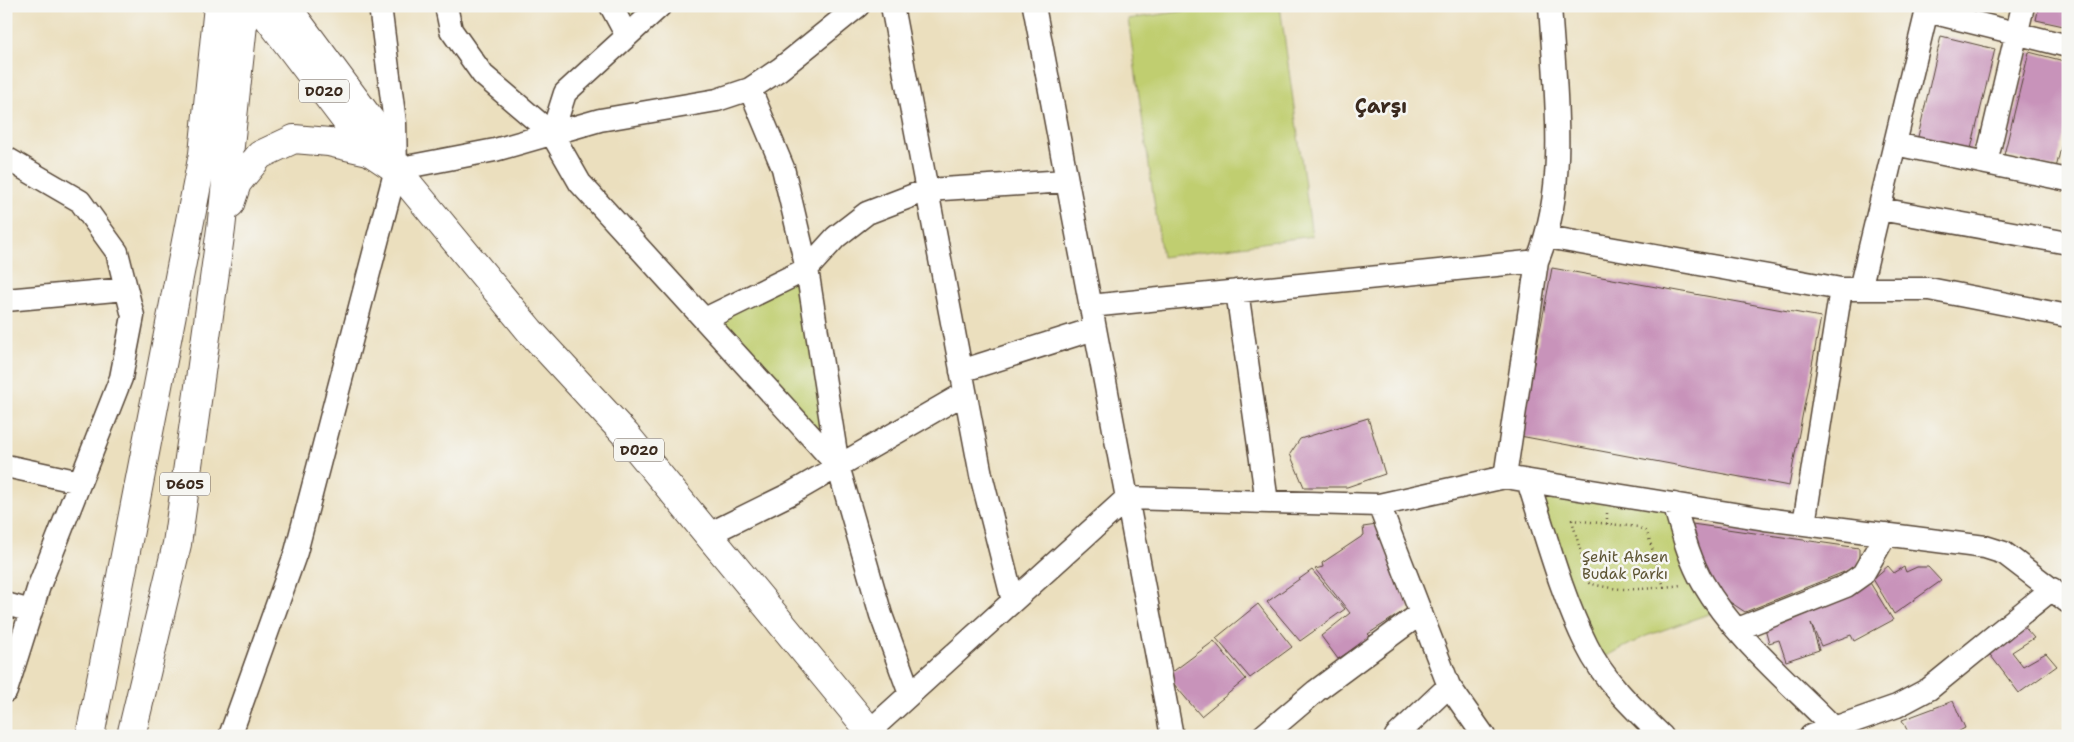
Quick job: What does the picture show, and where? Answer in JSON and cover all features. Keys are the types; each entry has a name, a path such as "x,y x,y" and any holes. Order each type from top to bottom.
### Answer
{"main road":[{"path":"204,6 214,42"},
{"path":"90,736 203,154 218,6"},
{"name":"D605","path":"131,736 177,544 221,229 245,6"},
{"name":"D020","path":"259,6 369,151 396,169 530,331 626,434 709,534 869,734"},
{"name":"D020","path":"290,11 386,141 396,169"},
{"path":"221,229 237,182 260,155 294,139 329,142 369,151"}],"street":[{"path":"230,736 296,552 396,169 396,123 380,6"},
{"path":"446,6 451,30 483,74 552,134 580,183 838,466"},
{"path":"611,6 627,36"},
{"path":"552,134 564,93 660,6"},
{"path":"396,169 495,150 600,120 717,100 750,89 780,69 858,6"},
{"path":"892,6 981,475 1012,601"},
{"path":"1034,6 1172,736"},
{"path":"1505,477 1537,261 1547,237 1556,166 1550,6"},
{"path":"1986,163 2023,6"},
{"path":"1804,524 1851,289 1880,209 1927,8 2068,46"},
{"path":"750,89 783,168 807,269 838,466 881,615 910,694"},
{"path":"1895,144 1986,163 2067,177"},
{"path":"6,158 80,201 117,252 133,316 121,378 31,611 6,691"},
{"path":"705,320 807,269 836,237 867,213 927,190 1066,182"},
{"path":"1880,209 2068,243"},
{"path":"1547,237 1851,289 1929,289 2068,316"},
{"path":"1090,306 1537,261"},
{"path":"6,300 126,289"},
{"path":"1237,291 1267,502"},
{"path":"961,371 1094,329"},
{"path":"709,534 790,494 965,393"},
{"path":"6,466 80,482"},
{"path":"869,734 910,694 1127,498 1380,505 1505,477 1804,524 1985,547 2004,552 2060,596 1930,688 1897,706 1810,736"},
{"path":"1528,481 1566,596 1587,647 1618,691 1662,736"},
{"path":"1674,504 1689,554 1702,582 1720,610 1833,727"},
{"path":"1380,505 1449,686 1484,736"},
{"path":"1738,629 1846,586 1863,574 1886,534"},
{"path":"6,604 31,611"},
{"path":"1263,736 1316,691 1422,613"},
{"path":"1396,736 1449,686"}],"path":[{"path":"1664,586 1646,532 1638,527 1572,520 1589,582 1603,587 1633,591 1702,582"}],"green space":[{"path":"617,6 642,6 625,21"},
{"path":"1220,6 1280,6 1312,236 1162,257 1128,19"},
{"path":"807,269 838,466 705,319"},
{"name":"Şehit Ahsen Budak Parkı","path":"1528,481 1674,504 1720,610 1646,636 1597,661"}],"building":[{"path":"1985,6 2005,6 2004,11"},
{"path":"2039,6 2068,6 2068,27 2036,20"},
{"path":"1941,36 1995,49 1970,153 1917,141"},
{"path":"2029,52 2068,62 2068,119 2056,168 2004,155"},
{"path":"1552,268 1821,317 1789,486 1520,436"},
{"path":"1368,418 1385,474 1347,487 1304,487 1290,454 1300,439"},
{"path":"1692,524 1859,548 1859,566 1745,612 1724,598 1708,576 1688,529"},
{"path":"1377,525 1397,576 1395,578 1410,607 1368,634 1371,637 1338,659 1321,636 1350,613 1315,569 1323,567 1322,563 1364,535 1363,527"},
{"path":"1888,566 1894,573 1904,567 1906,572 1917,567 1928,567 1941,581 1894,614 1873,579"},
{"path":"1312,570 1345,609 1300,641 1267,602"},
{"path":"1869,581 1893,620 1854,641 1851,635 1821,646 1811,624 1819,650 1786,661 1779,640 1769,643 1765,628"},
{"path":"1258,604 1292,647 1250,678 1216,638"},
{"path":"2021,623 2034,638 2012,652 2023,666 2046,653 2057,666 2019,693 1985,648"},
{"path":"1214,641 1246,679 1201,716 1167,676"},
{"path":"1953,701 1965,728 1950,736 1910,736 1902,720"}],"district":[{"name":"Çarşı","path":"1381,106"}]}
